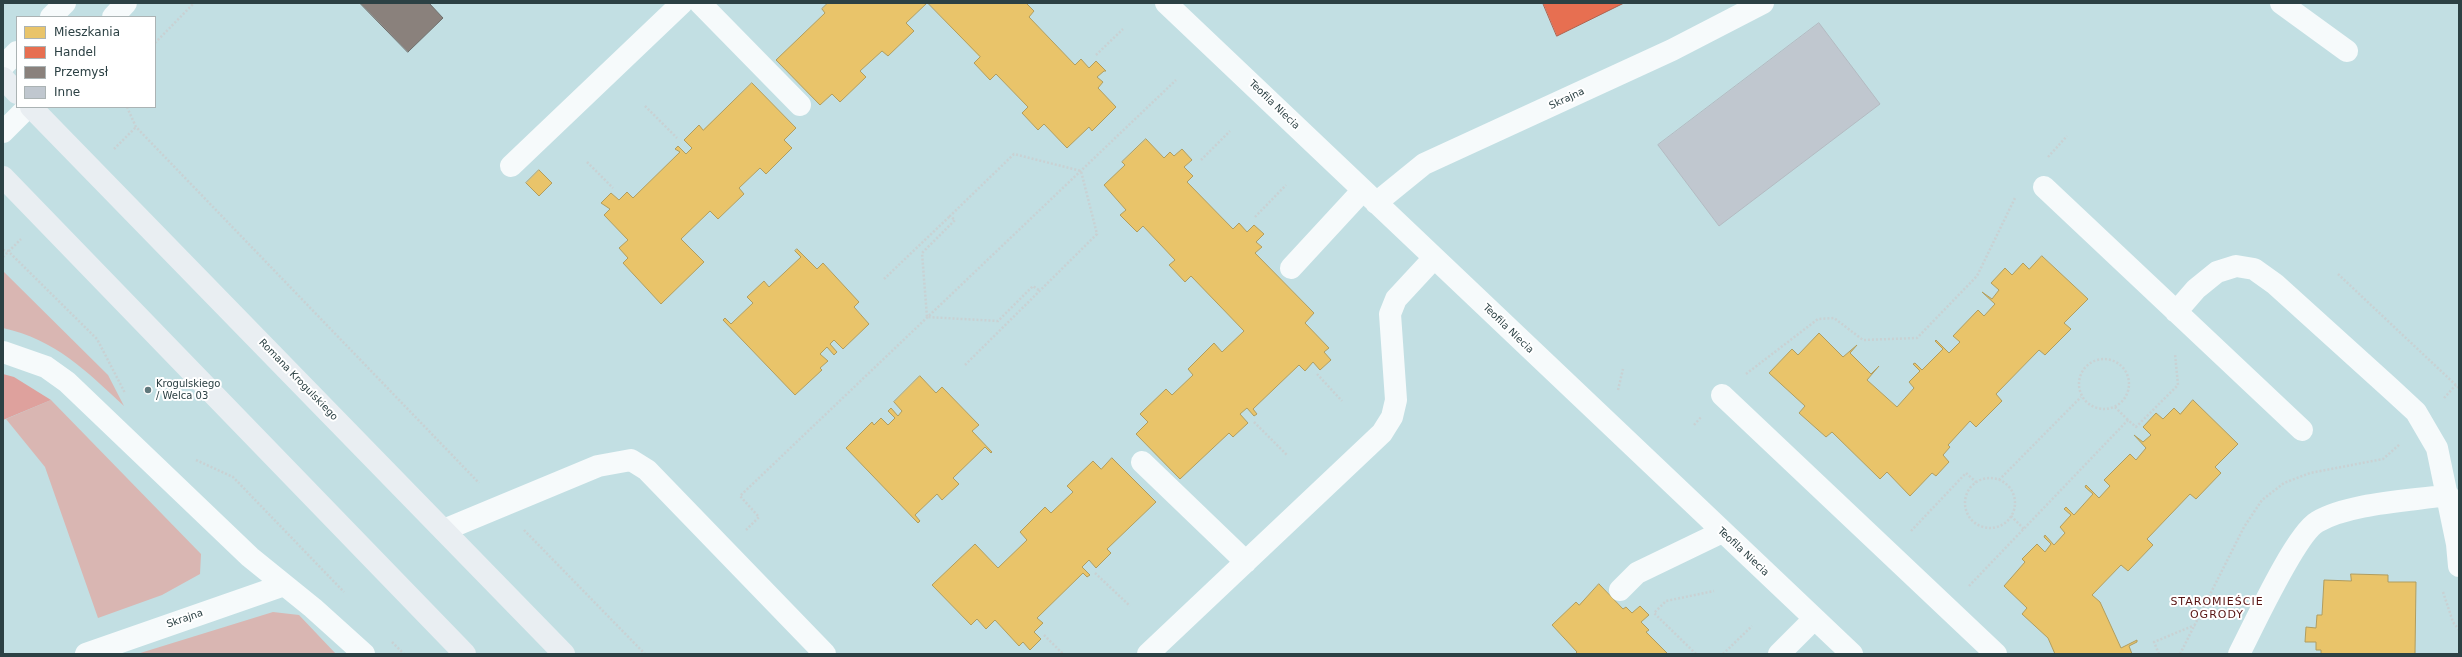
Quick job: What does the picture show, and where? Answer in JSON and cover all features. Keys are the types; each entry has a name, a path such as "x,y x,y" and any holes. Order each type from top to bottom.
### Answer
{"main road":[{"path":"3,78 16,91"},
{"name":"Romana Krogulskiego","path":"32,108 564,654"},
{"path":"3,177 466,654"}],"street":[{"path":"52,16 65,3"},
{"path":"114,16 126,3"},
{"path":"511,166 682,3"},
{"path":"700,3 800,105"},
{"name":"Teofila Niecia","path":"1166,3 1852,654"},
{"name":"Skrajna","path":"1291,268 1370,196 1424,164 1672,50 1763,3"},
{"path":"2281,3 2347,51"},
{"path":"3,66 16,53"},
{"path":"3,132 27,108"},
{"path":"2044,187 2302,430"},
{"path":"1148,654 1382,433 1392,417 1396,400 1390,314 1396,299 1434,258"},
{"path":"2176,312 2196,289 2217,272 2236,266 2254,269 2275,284 2416,412 2437,448 2448,495 2459,566"},
{"path":"3,352 46,368 68,382 250,557 364,654"},
{"path":"1722,395 1996,654"},
{"path":"444,530 598,466 631,460 647,470 825,654"},
{"path":"1142,462 1246,562"},
{"path":"2239,654 2298,541 2316,522 2341,512 2448,495"},
{"path":"1620,590 1637,573 1722,532"},
{"name":"Skrajna","path":"86,654 284,585"},
{"path":"1779,654 1814,619"}],"path":[{"path":"156,42 194,3"},
{"path":"1096,56 1123,30"},
{"path":"742,534 759,517 740,496 1176,80"},
{"path":"645,106 677,138"},
{"path":"127,108 136,127 484,488"},
{"path":"110,153 136,127"},
{"path":"1201,160 1230,131"},
{"path":"2046,158 2067,136"},
{"path":"884,279 1014,154 1081,171"},
{"path":"587,162 613,188"},
{"path":"965,365 1097,234 1081,171"},
{"path":"1255,217 1286,185"},
{"path":"1694,425 1722,395 1818,319 1834,318 1863,340 1917,338 1977,276 2018,192"},
{"path":"927,317 922,254 955,220 950,216"},
{"path":"3,257 23,237"},
{"path":"3,250 8,251 97,339 129,400"},
{"path":"2338,274 2459,388"},
{"path":"927,317 998,320 1033,286 1040,291"},
{"path":"2101,360 2112,360 2120,366 2127,375 2129,387 2125,398 2115,406 2106,409 2094,408 2081,397 2079,380 2084,370 2092,363 2101,360"},
{"path":"1317,374 1342,401"},
{"path":"2115,406 2136,427 2178,385"},
{"path":"1999,480 2081,397"},
{"path":"1966,589 2128,420"},
{"path":"1254,422 1287,455"},
{"path":"188,457 233,477 349,597"},
{"path":"1908,534 1966,474 1976,482"},
{"path":"1988,478 1999,480 2007,484 2013,494 2015,505 2011,516 2003,525 1992,529 1980,527 1971,520 1966,510 1965,499 1970,489 1976,482 1988,478"},
{"path":"2011,516 2024,529"},
{"path":"522,527 645,654"},
{"path":"1095,573 1130,606"},
{"path":"1696,654 1654,613 1666,601 1714,591"},
{"path":"2443,591 2448,611 2459,630"},
{"path":"2159,654 2154,642 2195,625"},
{"path":"1723,654 1752,626"},
{"path":"1044,635 1063,654"},
{"path":"388,637 404,654"}],"shaded area":[{"path":"3,271 108,375 124,406 83,369 54,348 22,333 3,328"},
{"path":"3,374 14,377 51,400 3,420"},
{"path":"51,400 201,554 200,574 162,595 98,618 45,467 6,419"},
{"path":"273,612 299,615 336,654 137,654"}],"building: Mieszkania":[{"path":"828,3 927,3 906,23 914,31 888,56 882,51 860,71 866,77 840,102 832,94 820,105 776,60 825,13 822,9"},
{"path":"928,3 1026,3 1034,11 1029,17 1075,65 1081,59 1089,68 1096,61 1106,71 1097,77 1103,82 1098,88 1116,107 1092,131 1089,127 1067,148 1044,124 1038,130 1022,113 1028,107 996,74 990,80 974,63 980,57"},
{"path":"752,83 796,128 784,140 792,148 766,174 760,168 739,188 744,194 718,219 710,211 681,239 704,262 661,304 623,263 628,258 619,248 628,240 604,215 610,209 601,203 611,193 619,200 627,192 633,198 680,152 675,149 678,146 686,154 692,148 684,140 699,125 703,130"},
{"path":"1146,139 1164,158 1170,152 1174,156 1182,149 1192,160 1184,167 1193,176 1187,182 1233,229 1239,223 1247,232 1254,225 1264,234 1256,242 1262,247 1255,253 1314,313 1305,323 1329,348 1324,352 1331,360 1320,370 1313,362 1305,371 1299,365 1253,409 1257,414 1254,416 1247,408 1240,414 1248,423 1233,437 1229,433 1180,479 1136,434 1148,422 1140,414 1166,389 1172,395 1193,375 1188,369 1214,343 1222,352 1244,331 1191,276 1185,282 1169,265 1175,260 1143,226 1137,232 1120,215 1126,210 1104,185 1125,165 1122,162"},
{"path":"539,170 552,183 539,196 526,183"},
{"path":"797,249 817,269 823,263 859,302 854,307 869,324 843,349 834,340 830,344 837,352 834,355 827,347 820,354 828,361 820,368 822,370 795,395 723,320 725,318 731,324 753,303 747,297 764,281 769,287 801,257 795,251"},
{"path":"2042,256 2088,299 2064,323 2071,329 2045,355 2039,350 1996,394 2002,401 1976,427 1970,421 1948,445 1950,447 1943,455 1949,462 1936,476 1932,473 1910,496 1887,472 1880,479 1832,432 1826,437 1799,413 1805,406 1769,373 1792,349 1798,355 1819,333 1843,357 1857,345 1850,353 1871,374 1879,366 1867,380 1897,407 1914,388 1909,382 1920,371 1913,364 1915,363 1922,370 1943,349 1935,341 1936,340 1949,353 1960,342 1953,336 1978,310 1984,316 1995,304 1982,292 1992,299 1999,290 1991,283 2005,268 2012,275 2023,263 2029,269"},
{"path":"920,376 936,393 942,387 979,425 972,431 992,452 991,453 985,447 953,478 959,484 942,500 937,494 915,515 920,521 918,523 846,448 872,422 874,425 881,418 888,425 895,418 888,411 891,408 898,416 902,411 894,402"},
{"path":"2193,400 2238,444 2215,467 2221,473 2196,499 2190,494 2147,539 2153,545 2128,571 2121,565 2092,595 2100,602 2121,648 2137,640 2137,642 2129,646 2132,654 2055,654 2048,638 2022,614 2027,608 2004,586 2025,562 2022,559 2037,544 2045,552 2051,544 2044,537 2045,535 2054,545 2065,533 2060,527 2071,515 2064,509 2066,507 2074,515 2093,494 2085,487 2086,485 2099,498 2110,486 2104,480 2130,454 2136,460 2146,448 2134,435 2143,442 2151,435 2143,427 2156,413 2163,419 2174,408 2180,414"},
{"path":"1112,458 1156,502 1107,549 1111,553 1096,568 1089,560 1082,567 1090,575 1087,577 1083,573 1037,618 1043,623 1034,632 1041,639 1030,650 1023,642 1019,646 995,620 986,629 977,619 971,625 932,585 975,544 998,568 1027,540 1020,532 1045,507 1051,513 1073,492 1067,486 1093,461 1101,469"},
{"path":"2351,574 2388,575 2388,582 2416,582 2415,654 2321,654 2321,650 2316,650 2316,642 2305,642 2306,627 2316,628 2317,615 2322,615 2324,580 2351,581"},
{"path":"1599,584 1623,609 1626,607 1632,613 1640,606 1649,615 1641,622 1649,630 1646,632 1668,654 1575,654 1577,652 1552,625 1576,602 1579,605"}],"building: Handel":[{"path":"1543,3 1624,3 1557,36"}],"building: Przemysł":[{"path":"360,3 429,3 443,18 408,52"}],"building: Inne":[{"path":"1819,23 1880,104 1719,226 1658,145"}],"place":[{"name":"Krogulskiego / Welca 03","path":"148,390"}],"district":[{"name":"STAROMIEŚCIE OGRODY","path":"2217,608"}]}
